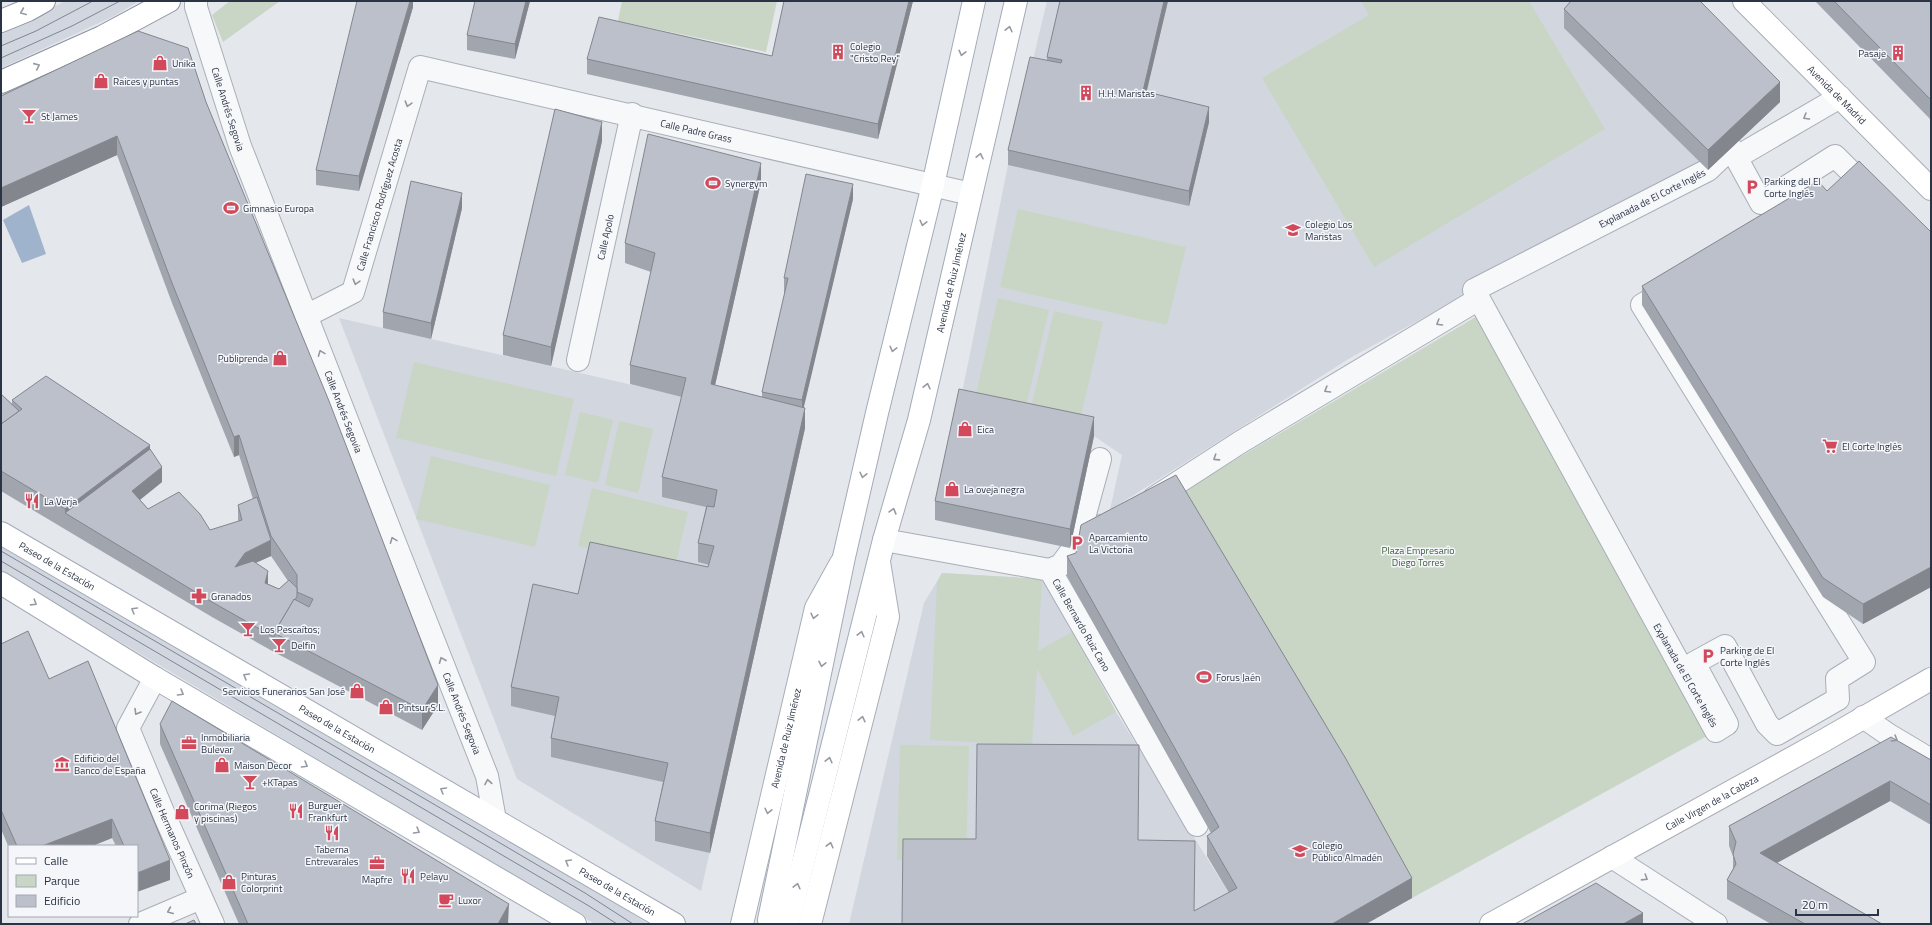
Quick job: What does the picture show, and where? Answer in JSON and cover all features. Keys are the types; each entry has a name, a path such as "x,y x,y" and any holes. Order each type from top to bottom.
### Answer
{"main road":[{"path":"1,21 28,10 44,1"},
{"path":"1,82 102,37 168,1"},
{"name":"Avenida de Ruiz Jiménez","path":"778,922 844,557 877,413 933,185 974,1"},
{"name":"Avenida de Ruiz Jiménez","path":"778,922 884,540 918,427 1016,1"},
{"name":"Avenida de Madrid","path":"1744,1 1931,189"},
{"name":"Paseo de la Estación","path":"1,533 674,924"},
{"name":"Avenida de Ruiz Jiménez","path":"742,924 816,608 844,557"},
{"name":"Avenida de Ruiz Jiménez","path":"810,924 888,617 879,562"},
{"path":"1,583 155,678 575,924"},
{"name":"Calle Virgen de la Cabeza","path":"1491,924 1823,741 1931,679"}],"street":[{"name":"Calle Andrés Segovia","path":"196,1 196,7 213,65 240,146 487,776 495,820"},
{"name":"Calle Francisco Rodríguez Acosta","path":"306,316 353,292 420,66"},
{"name":"Calle Padre Grass","path":"420,66 632,114 971,194"},
{"path":"1737,157 1840,97"},
{"name":"Calle Apolo","path":"578,360 632,114"},
{"name":"Explanada de El Corte Inglés","path":"1731,148 1737,157 1761,203 1835,156 1859,180 1827,211 1818,200 1642,305 1864,662 1837,679 1838,699 1777,734 1767,724 1725,646 1694,664 1727,724 1716,731 1474,290 1708,170 1731,148"},
{"path":"1050,570 1061,565 1077,543 1126,511 1160,495 1238,443 1472,303"},
{"path":"1077,543 1100,458"},
{"name":"Calle Bernardo Ruiz Cano","path":"884,540 1050,570 1197,825"},
{"name":"Calle Hermanos Pinzón","path":"155,678 128,728 166,819 213,924"},
{"path":"1863,717 1889,735 1931,760"},
{"path":"1612,857 1716,924"},
{"path":"140,924 201,898"}],"shaded area":[{"path":"66,1 139,1 114,16 1,68 1,31"},
{"name":"Colegio Los Maristas","path":"1047,1 1681,1 1780,102 1708,170 1474,290 1350,358 1110,510 1122,455 1094,436 959,408 1008,165"},
{"path":"339,318 711,403 805,428 701,891 517,779"},
{"path":"1,540 590,886 648,924 595,924 1,571"},
{"path":"942,573 1042,579 1072,632 1080,642 1116,712 1248,924 849,924 924,603"}],"green space":[{"path":"230,1 280,1 223,42 212,15"},
{"path":"622,1 777,1 766,52 618,21"},
{"path":"1361,1 1529,1 1605,129 1374,267 1262,78 1369,15"},
{"path":"1018,209 1186,247 1167,325 1000,287"},
{"path":"998,298 1049,310 1025,410 975,398"},
{"path":"1054,311 1103,322 1079,424 1030,412"},
{"name":"Plaza Empresario Diego Torres","path":"1484,312 1716,731 1412,898 1176,495"},
{"path":"414,362 574,399 556,476 396,438"},
{"path":"580,412 613,420 598,483 565,475"},
{"path":"619,421 653,429 638,493 605,485"},
{"path":"431,456 550,485 535,547 416,519"},
{"path":"592,488 688,512 674,570 578,546"},
{"path":"942,573 1042,579 1038,651 1072,632 1116,712 1073,736 1037,669 1032,745 930,740 937,582"},
{"path":"900,745 969,746 966,861 897,860"}],"water":[{"path":"29,205 46,254 22,263 3,220"}],"building":[{"path":"357,1 410,1 359,176 316,170"},
{"path":"475,1 526,1 515,44 467,35"},
{"name":"Colegio \"Cristo Rey\"","path":"784,1 909,1 878,124 587,59 599,17 772,56"},
{"name":"H.H. Maristas","path":"1060,1 1164,1 1143,91 1209,107 1189,191 1008,150 1030,57 1061,63 1062,60 1047,57"},
{"path":"1571,1 1700,1 1780,82 1708,150 1564,9"},
{"name":"Pasaje","path":"1834,1 1931,1 1931,100"},
{"path":"138,31 188,48 206,102 329,401 438,685 422,710 274,633 294,599 309,607 313,599 297,592 297,575 271,536 239,435 234,437 172,283 117,136 1,188 1,96"},
{"path":"555,109 602,122 551,347 503,335"},
{"path":"648,134 761,163 711,384 805,408 710,833 655,821 668,763 551,738 559,697 511,687 533,584 578,594 590,542 708,567 714,546 698,543 707,506 714,507 717,490 662,477 686,378 630,365 655,253 625,243"},
{"name":"El Corte Inglés","path":"1859,161 1931,232 1931,567 1863,604 1823,578 1642,286 1818,181 1827,191"},
{"path":"806,174 853,184 802,400 762,392 788,278 784,278"},
{"path":"411,181 462,193 431,323 383,312"},
{"path":"46,376 150,445 65,509 1,471 1,424 22,409 12,400"},
{"path":"959,389 1094,417 1070,529 935,501"},
{"path":"1,394 19,411 1,424"},
{"path":"150,449 162,467 132,491 148,509 179,492 200,514 210,530 242,520 238,505 257,497 271,540 245,553 235,567 253,561 268,571 265,583 279,589 289,580 297,588 297,596 274,633 274,637 212,602 65,513"},
{"path":"1176,475 1346,759 1412,878 1332,924 902,924 903,839 976,839 977,744 1139,745 1138,840 1195,841 1194,911 1237,888 1207,836 1219,827 1067,556 1076,553 1081,525"},
{"name":"Edificio del Banco de España","path":"28,631 49,679 88,661 170,860 138,873 138,845 124,845 112,819 45,845 17,845 1,810 1,644"},
{"path":"172,701 509,904 498,924 248,924 160,724"},
{"path":"1891,737 1931,760 1931,805 1890,781 1760,853 1882,924 1805,924 1727,880 1736,864 1733,854 1736,842 1729,826"},
{"path":"1596,883 1643,913 1623,924 1522,924"},
{"path":"194,920 196,924 185,924"}],"tram line":[{"path":"1,46 36,31 93,1"},
{"path":"1,58 72,26 120,1"},
{"path":"1,551 585,893 633,924"},
{"path":"1,561 589,906 617,924"}],"place":[{"name":"Colegio \"Cristo Rey\"","path":"838,52"},
{"name":"Pasaje","path":"1898,53"},
{"name":"Unika","path":"160,63"},
{"name":"Raices y puntas","path":"101,81"},
{"name":"H.H. Maristas","path":"1086,93"},
{"name":"St James","path":"29,116"},
{"name":"Synergym","path":"713,183"},
{"name":"Parking del El Corte Inglés","path":"1752,187"},
{"name":"Gimnasio Europa","path":"231,208"},
{"name":"Colegio Los Maristas","path":"1293,230"},
{"name":"Publiprenda","path":"280,358"},
{"name":"Eica","path":"965,429"},
{"name":"El Corte Inglés","path":"1830,446"},
{"name":"La oveja negra","path":"952,489"},
{"name":"La Verja","path":"32,501"},
{"name":"Aparcamiento La Victoria","path":"1077,543"},
{"name":"Granados","path":"199,596"},
{"name":"Los Pescaítos;","path":"248,629"},
{"name":"Delfin","path":"279,645"},
{"name":"Parking de El Corte Inglés","path":"1708,656"},
{"name":"Forus Jaén","path":"1204,677"},
{"name":"Servicios Funerarios San José","path":"357,691"},
{"name":"Pintsur S.L.","path":"386,707"},
{"name":"Inmobiliaria Bulevar","path":"189,743"},
{"name":"Edificio del Banco de España","path":"62,764"},
{"name":"Maison Decor","path":"222,765"},
{"name":"+KTapas","path":"250,782"},
{"name":"Burguer Frankfurt","path":"296,811"},
{"name":"Corima (Riegos y piscinas)","path":"182,812"},
{"name":"Taberna Entrevarales","path":"332,833"},
{"name":"Colegio Público Almadén","path":"1300,851"},
{"name":"Mapfre","path":"377,863"},
{"name":"Pelayu","path":"408,876"},
{"name":"Pinturas Colorprint","path":"229,882"},
{"name":"Luxor","path":"446,900"}]}
